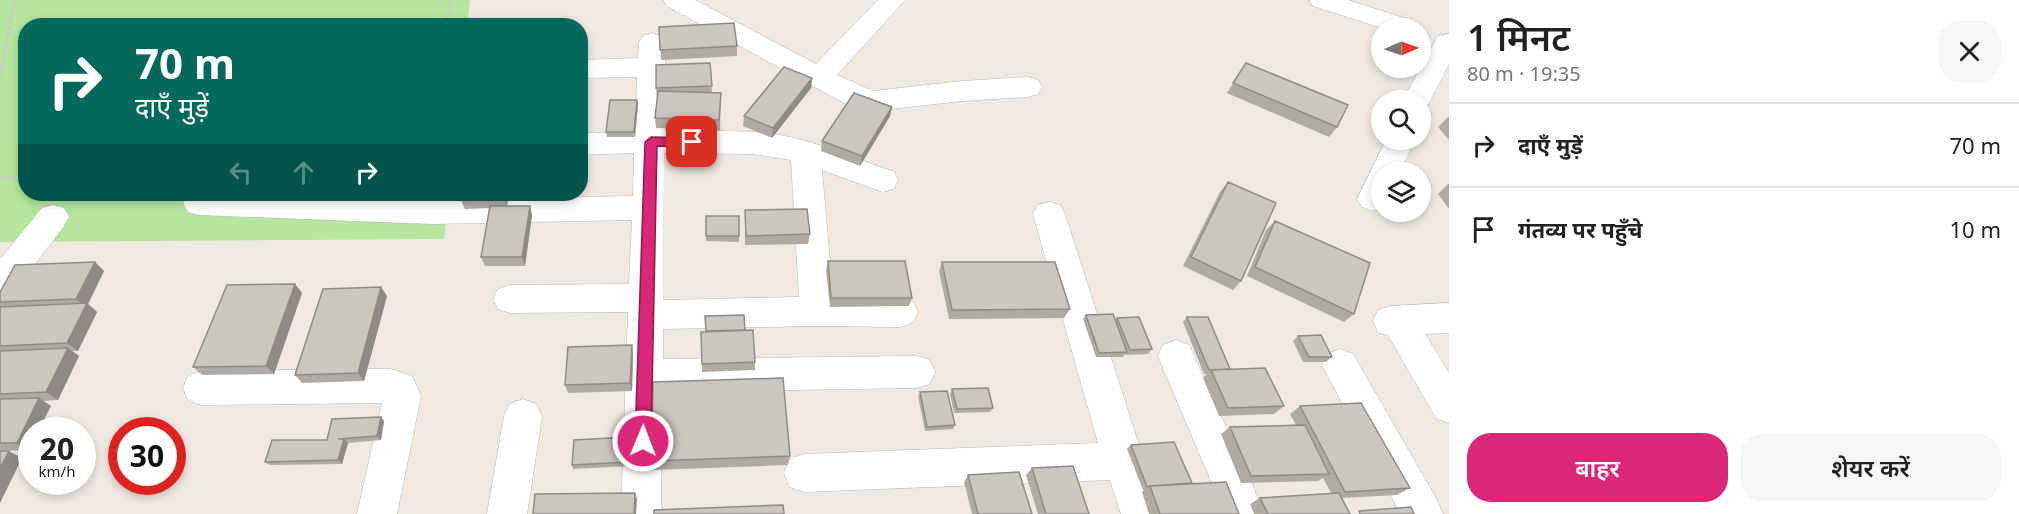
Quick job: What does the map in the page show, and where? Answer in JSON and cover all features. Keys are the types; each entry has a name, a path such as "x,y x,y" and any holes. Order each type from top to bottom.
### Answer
{"street":[{"path":"676,0 854,96 873,101 962,91 1028,87"},
{"path":"820,76 892,0"},
{"path":"1322,0 1377,18"},
{"path":"1422,90 1448,42 1431,37"},
{"path":"588,67 652,55 641,514"},
{"path":"588,144 753,143 804,152 883,180"},
{"path":"804,152 817,311"},
{"path":"199,203 442,212 648,208"},
{"path":"1049,214 1122,461 1141,514"},
{"path":"0,284 53,217"},
{"path":"510,299 646,307 901,312"},
{"path":"1449,318 1394,321 1449,406"},
{"path":"1176,356 1245,514"},
{"path":"1340,365 1423,514"},
{"path":"644,376 917,372"},
{"path":"201,388 390,386 399,388 402,396 377,514"},
{"path":"507,514 523,416"},
{"path":"804,473 1122,461"}],"path":[{"path":"0,77 15,0"},
{"path":"447,18 450,0"},
{"path":"0,178 18,177"}],"green space":[{"path":"0,0 470,0 468,18 18,18 18,201 448,201 444,239 0,242"}],"building":[{"path":"734,23 737,46 660,50 659,27"},
{"path":"710,63 712,86 656,88 656,65"},
{"path":"1246,63 1348,105 1337,127 1233,83"},
{"path":"784,67 812,78 773,128 744,116"},
{"path":"658,91 721,93 719,120 655,118"},
{"path":"854,93 892,107 862,156 822,141"},
{"path":"610,100 637,100 634,132 606,132"},
{"path":"1228,182 1276,203 1241,281 1191,257"},
{"path":"490,206 530,206 522,257 481,257"},
{"path":"807,209 810,234 746,236 745,210"},
{"path":"706,216 739,216 739,236 706,236"},
{"path":"1275,221 1370,263 1354,314 1255,267"},
{"path":"828,261 905,261 912,298 831,298"},
{"path":"95,262 76,299 0,302 0,292 15,265"},
{"path":"942,262 1055,262 1070,309 952,310"},
{"path":"295,284 266,366 193,367 227,285"},
{"path":"381,287 358,373 295,375 323,289"},
{"path":"87,303 67,343 0,346 0,307"},
{"path":"1113,314 1127,352 1099,353 1086,315"},
{"path":"744,315 745,330 706,331 705,316"},
{"path":"1139,317 1152,349 1130,350 1117,318"},
{"path":"1187,317 1208,317 1230,369 1209,370"},
{"path":"753,330 755,362 702,364 701,332"},
{"path":"1321,335 1332,357 1309,357 1298,336"},
{"path":"632,345 630,383 565,385 568,347"},
{"path":"68,348 46,392 0,394 0,351"},
{"path":"1265,368 1284,406 1228,408 1211,370"},
{"path":"783,378 790,456 652,461 653,382"},
{"path":"988,388 993,408 957,409 952,389"},
{"path":"947,391 955,425 927,427 920,392"},
{"path":"39,398 30,417 18,417 17,443 0,443 0,399"},
{"path":"1361,403 1410,488 1345,492 1300,406"},
{"path":"381,417 377,436 338,439 344,439 338,460 265,462 272,440 327,440 332,419"},
{"path":"1305,425 1329,474 1251,476 1230,427"},
{"path":"629,437 629,462 572,465 574,440"},
{"path":"1174,442 1192,483 1147,487 1131,445"},
{"path":"0,451 9,451 0,468"},
{"path":"1073,466 1089,514 1046,514 1032,468"},
{"path":"1019,472 1032,514 978,514 968,475"},
{"path":"1226,482 1239,514 1160,514 1150,486"},
{"path":"635,493 634,514 533,514 535,494"},
{"path":"1339,493 1350,514 1268,514 1260,498"},
{"path":"783,505 784,514 654,514 654,510"},
{"path":"1411,507 1414,514 1360,514 1359,511"}],"route":[{"path":"643,441 651,142 692,142"}]}
